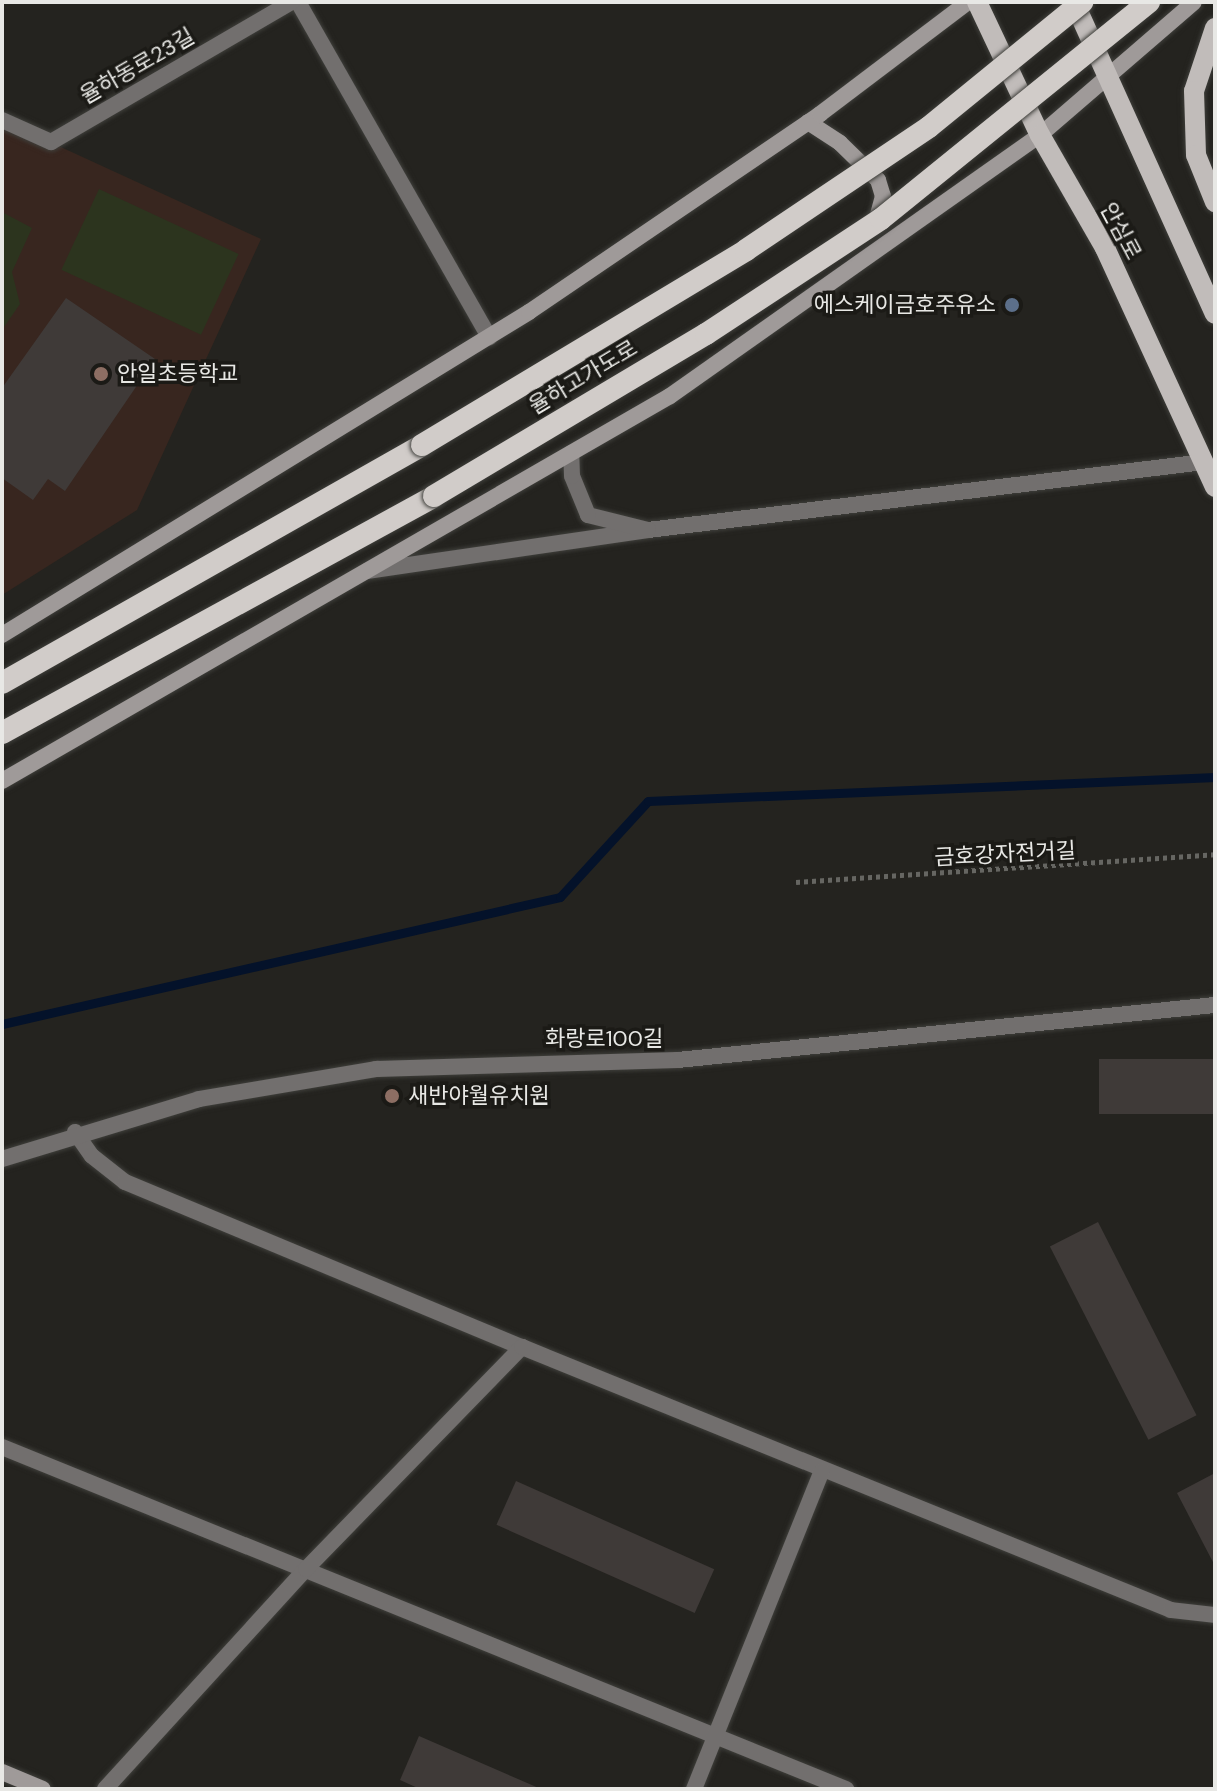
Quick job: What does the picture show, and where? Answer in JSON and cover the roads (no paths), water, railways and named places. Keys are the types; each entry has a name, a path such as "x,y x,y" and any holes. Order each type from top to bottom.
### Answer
{"highway":[{"name":"율하고가도로","path":"2,683 422,445 746,250 929,127 1082,2"},
{"name":"율하고가도로","path":"2,733 434,496 706,334 881,219 1149,2"}],"main road":[{"path":"2,635 489,337 808,122 968,2"},
{"name":"안심로","path":"977,2 1040,135 1105,248 1215,487"},
{"path":"1074,2 1215,314"},
{"path":"2,781 670,396 1040,135 1194,2"},
{"path":"1215,28 1194,91 1196,155 1215,202"},
{"path":"808,122 840,143 878,180 883,196 868,254"},
{"path":"2,1772 43,1789"}],"street":[{"name":"율하동로23길","path":"2,120 51,142 295,2 489,337"},
{"path":"571,453 572,476 588,515 648,530"},
{"path":"365,571 648,530 1204,462"},
{"name":"화랑로100길","path":"2,1159 75,1132 270,1083 376,1069 678,1060 1215,1005"},
{"path":"75,1132 92,1156 125,1182 822,1471 1171,1610 1215,1615"},
{"path":"105,1789 306,1569 522,1347"},
{"path":"2,1447 846,1789"},
{"path":"694,1789 822,1471"}],"waterway":[{"path":"2,1024 560,897 648,801 1215,777"}],"place":[{"name":"에스케이금호주유소","path":"1012,305"},
{"name":"안일초등학교","path":"101,374"},
{"name":"새반야월유치원","path":"392,1096"}]}
